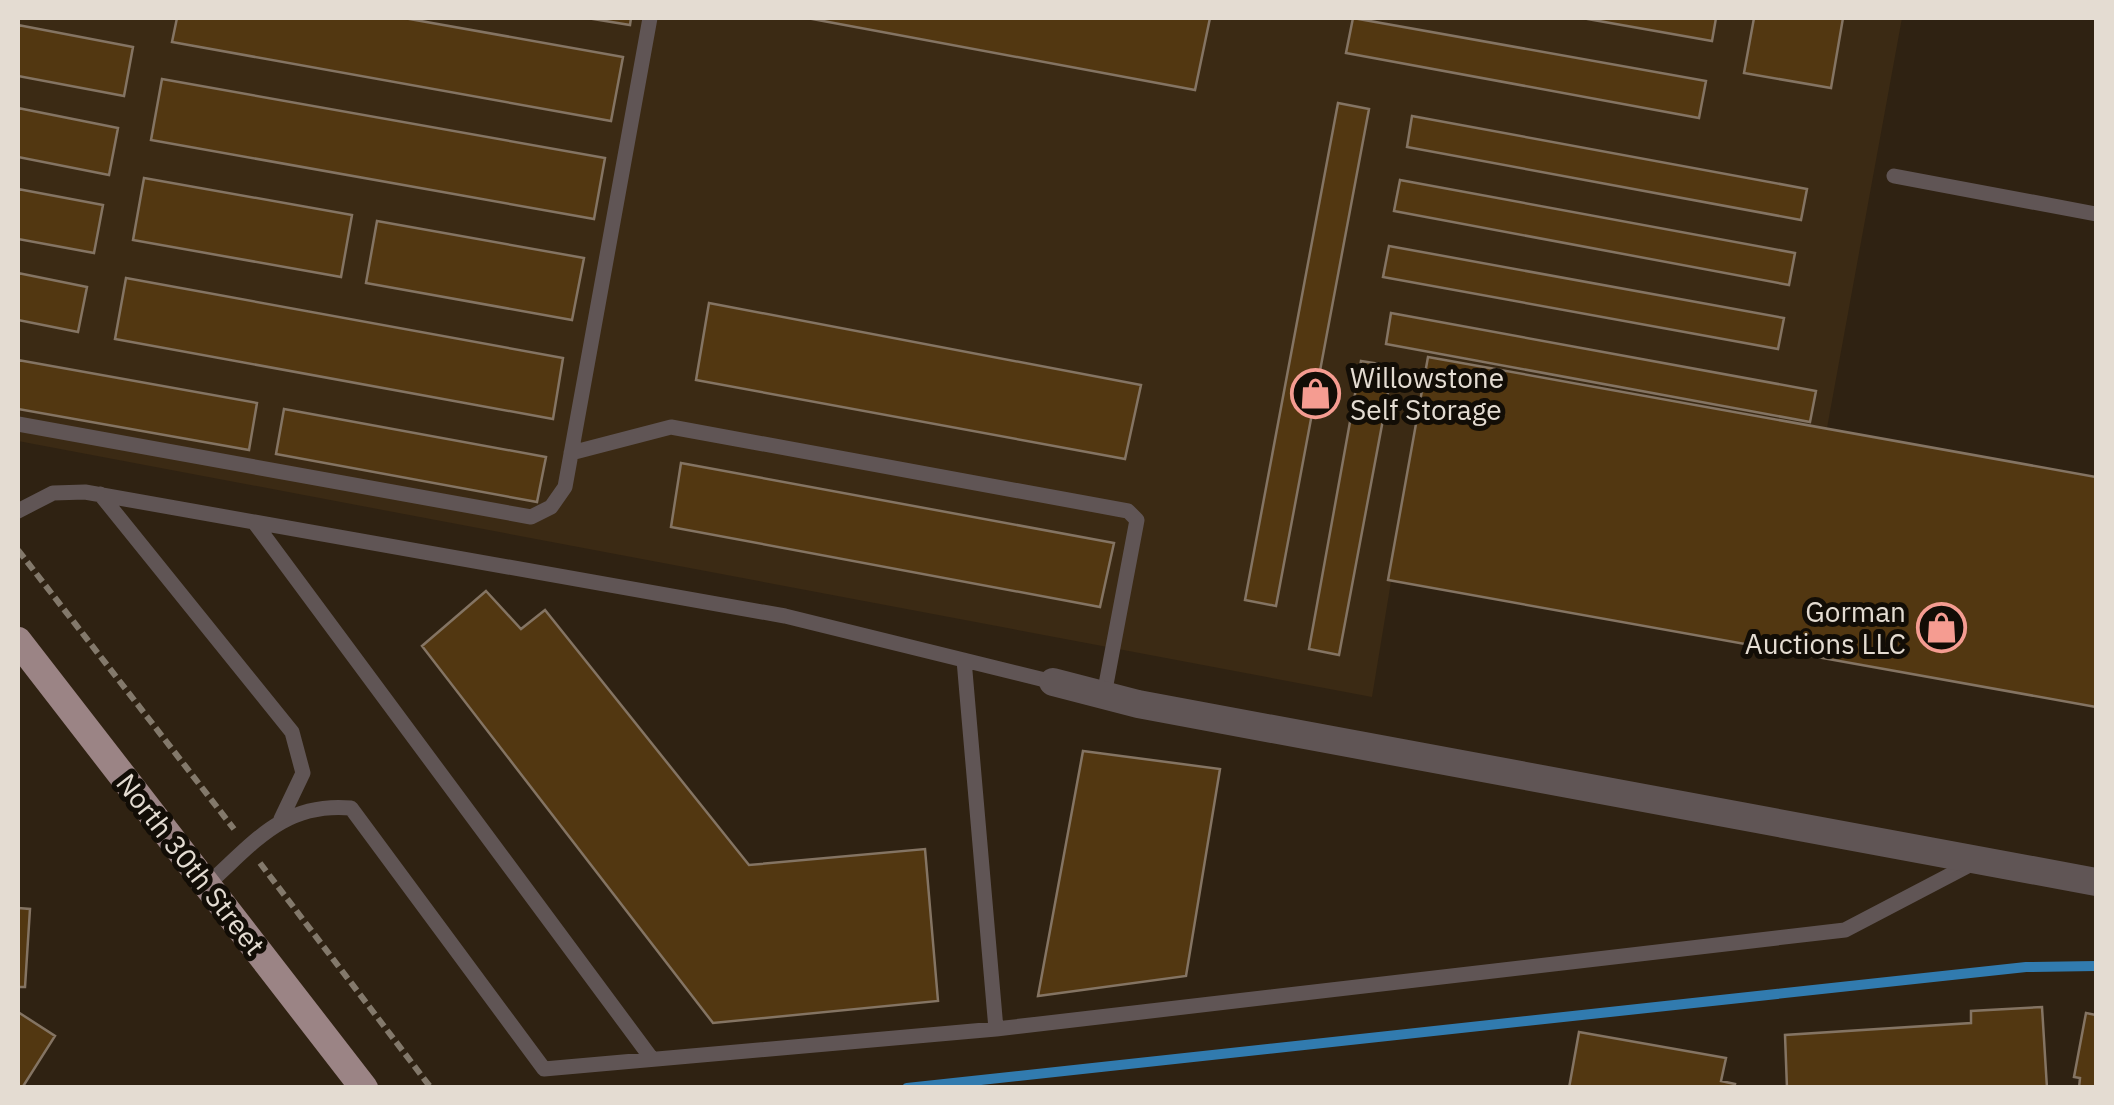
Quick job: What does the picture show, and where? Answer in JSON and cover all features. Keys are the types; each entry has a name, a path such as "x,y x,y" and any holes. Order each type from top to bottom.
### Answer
{"main road":[{"name":"North 30th Street","path":"18,641 364,1088"}],"street":[{"path":"1053,682 1104,695 2096,882"}],"lane":[{"path":"18,424 531,517 551,508 564,487 650,18"},
{"path":"1894,176 2096,214"},
{"path":"571,452 671,426 1128,511 1137,520 1104,695"},
{"path":"18,511 52,493 100,494 786,616 1053,682"},
{"path":"100,494 292,732 304,773 281,819 207,885"},
{"path":"254,522 652,1059"},
{"path":"964,660 996,1029"},
{"path":"281,819 322,806 351,808 544,1069 996,1029 1845,930 1978,860"}],"path":[{"path":"18,550 431,1088"}],"shaded area":[{"path":"18,18 1902,18 1827,428 1428,357 1372,697 18,441"}],"building":[{"path":"177,18 404,18 623,57 611,121 172,42"},
{"path":"587,18 631,18 630,25"},
{"path":"807,18 1210,18 1195,90"},
{"path":"1353,18 1706,81 1699,118 1346,53"},
{"path":"1582,18 1716,18 1712,41"},
{"path":"1754,18 1843,18 1831,88 1744,73"},
{"path":"18,25 133,47 124,96 18,76"},
{"path":"162,79 605,158 594,219 151,140"},
{"path":"1338,103 1369,109 1276,606 1245,600"},
{"path":"18,108 118,128 109,175 18,157"},
{"path":"1412,116 1807,189 1801,220 1407,147"},
{"path":"144,178 352,215 341,277 133,240"},
{"path":"1400,180 1795,253 1789,285 1394,211"},
{"path":"18,189 103,205 94,253 18,239"},
{"path":"377,221 584,258 572,320 366,283"},
{"path":"1389,246 1784,318 1778,349 1383,277"},
{"path":"18,273 87,287 78,332 18,320"},
{"path":"126,278 563,358 553,419 115,339"},
{"path":"709,303 1141,385 1125,459 696,380"},
{"path":"1391,313 1816,391 1810,422 1386,344"},
{"path":"1428,357 2096,477 2096,707 1388,580"},
{"path":"18,360 257,403 249,450 18,409"},
{"path":"1361,361 1393,366 1339,655 1309,649"},
{"path":"284,409 546,457 537,502 276,454"},
{"path":"681,463 1114,543 1100,607 671,527"},
{"path":"486,591 521,629 545,610 749,865 925,849 938,1001 713,1023 422,646"},
{"path":"1083,751 1220,769 1186,976 1038,996"},
{"path":"18,908 30,909 25,987 18,987"},
{"path":"2042,1007 2047,1088 1787,1088 1785,1035 1971,1023 1971,1011"},
{"path":"18,1012 55,1036 22,1088 18,1088"},
{"path":"2086,1013 2096,1015 2096,1088 2079,1088 2080,1078 2074,1077"},
{"path":"1579,1032 1726,1058 1721,1081 1735,1084 1734,1088 1569,1088"}],"waterway":[{"path":"907,1088 2026,967 2096,966"}],"place":[{"name":"Willowstone Self Storage","path":"1315,393"},
{"name":"Gorman Auctions LLC","path":"1941,627"}]}
